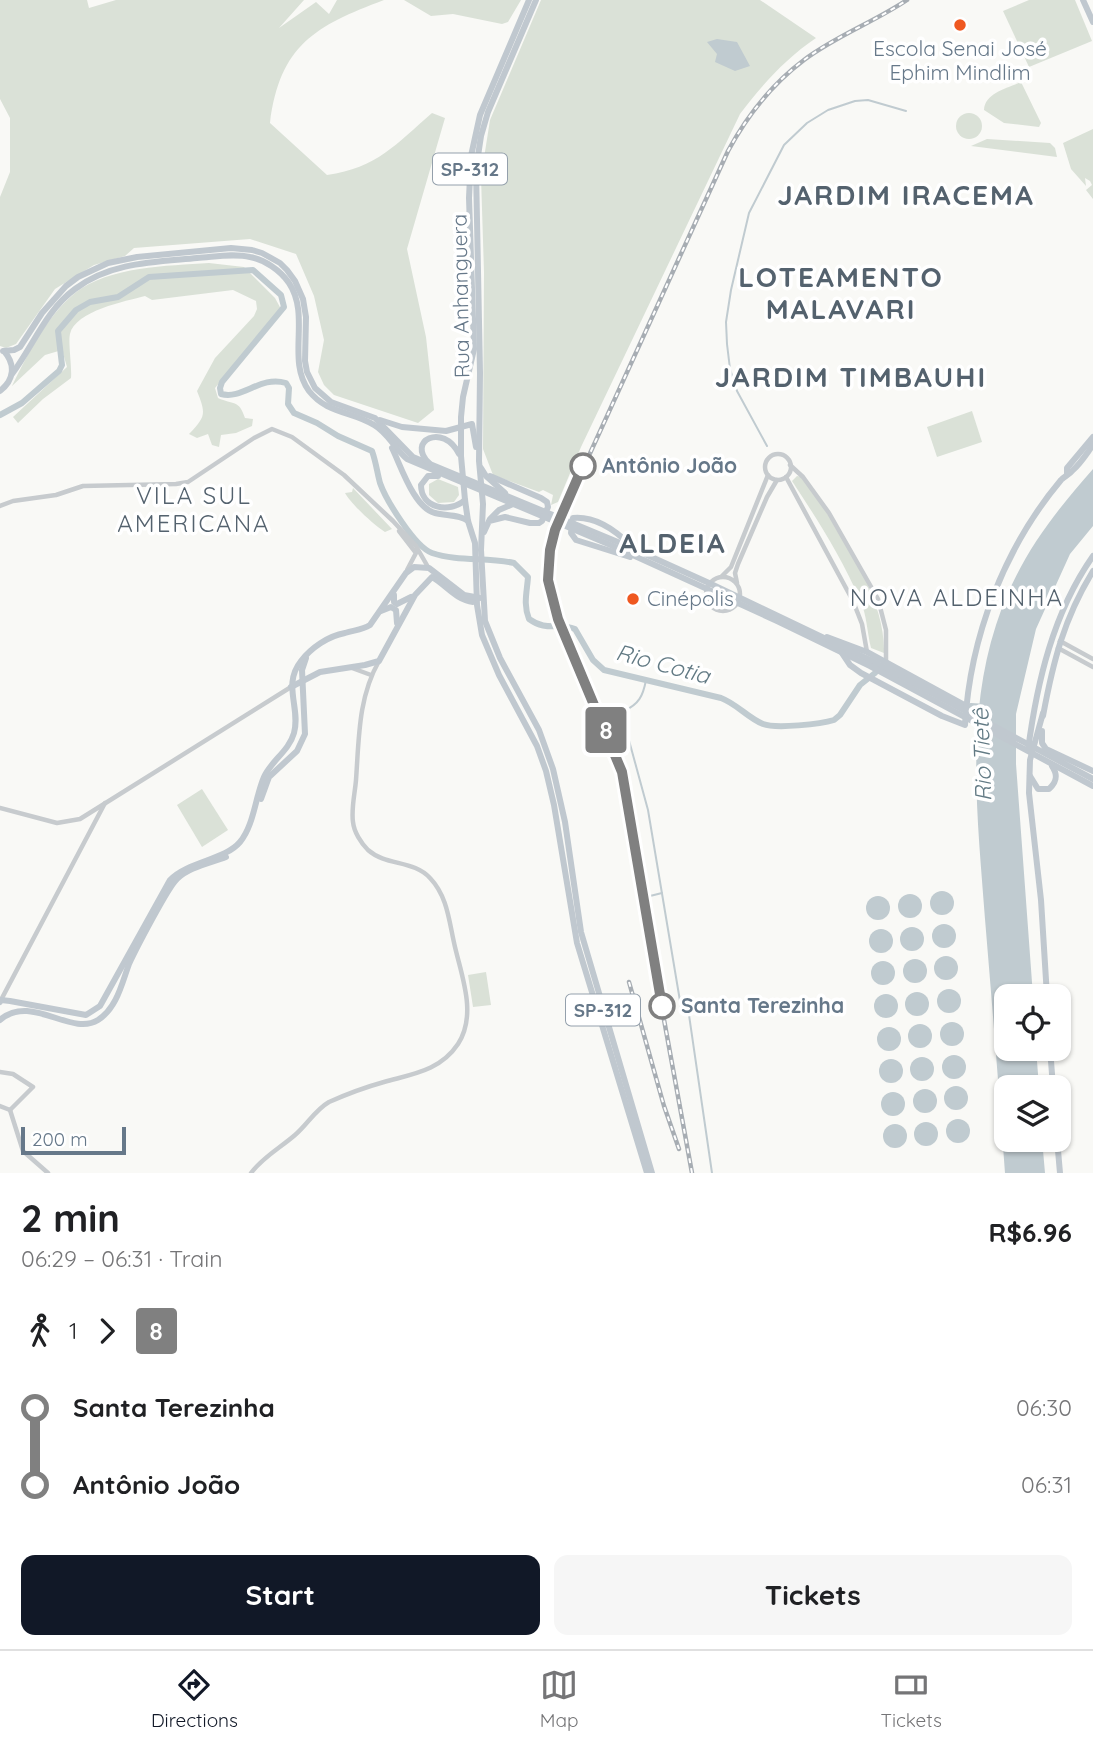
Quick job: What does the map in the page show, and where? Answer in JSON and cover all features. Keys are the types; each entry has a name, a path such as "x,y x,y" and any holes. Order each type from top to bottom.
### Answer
{"main road":[{"name":"Rua Anhanguera","path":"465,500 461,414 474,349 469,198 471,156 480,115 529,0"},
{"name":"Rua Anhanguera","path":"482,474 479,461 476,169 481,136 493,97 536,0"},
{"path":"1083,0 1093,22"},
{"path":"2,350 14,351 20,347 42,313 66,286 78,277 108,263 137,257 231,248 252,250 280,263 300,290 306,317 307,372 315,388 331,402 395,425 452,430 472,424"},
{"path":"0,391 8,384 43,324 59,304 74,289 98,275 151,262 251,257 275,269 289,283 294,293 299,315 301,375 311,393 324,406 369,422 388,436 407,459 446,478"},
{"path":"2,350 11,361 12,374"},
{"path":"461,414 472,424 479,461"},
{"path":"375,418 407,453 430,465 614,543 633,548 841,652 870,663 1051,764 1083,778 1093,779"},
{"path":"388,436 421,504 434,513 463,517 468,522"},
{"path":"430,465 423,456 422,446 433,437 441,436 450,441 461,456"},
{"path":"841,652 850,665 861,673 948,719 965,725 966,706 983,624 1004,571 1025,533 1067,474 1068,468 1093,437"},
{"path":"1067,474 1072,472 1093,445"},
{"path":"482,474 513,501"},
{"path":"482,474 541,498 548,506 539,523 505,517 489,521"},
{"name":"SP-312","path":"478,549 483,508 482,474"},
{"path":"465,500 455,507 445,508 427,501 421,489 423,481 432,475 446,478 513,501 708,586"},
{"name":"SP-312","path":"465,500 468,522 478,549 478,618 488,651 537,746 546,771 577,943 647,1173"},
{"path":"481,537 489,521 513,501"},
{"path":"466,511 476,513 483,508"},
{"path":"633,548 621,536 602,524 587,517 573,518 571,533 576,540 603,550 642,559"},
{"path":"1046,984 1042,913 1025,771 1033,710 1042,674 1062,622 1093,556"},
{"path":"414,567 426,579"},
{"path":"103,1002 163,889 194,864 230,851 239,844 250,821 265,775 292,739 295,721 291,687 295,670 310,652 337,635 366,627 381,611 406,573 414,567 429,568 474,608 478,618"},
{"path":"291,687 320,672 379,661 426,579 429,568"},
{"path":"1029,793 1029,771 1062,622 1093,571"},
{"path":"426,579 432,577 464,598 479,600"},
{"path":"399,584 393,599 397,604 415,595"},
{"name":"SP-312","path":"479,600 491,639 539,730 553,769 565,822 581,932 652,1173"},
{"path":"738,601 820,636 1083,778 1093,786"},
{"path":"381,611 391,607 397,610 396,629"},
{"path":"820,636 867,652 966,706"},
{"path":"4,1015 15,1010 86,1023 99,1019 115,999 130,963 176,877 232,854 243,845 251,830 269,777 295,752 305,734 302,680 303,664 310,652"},
{"path":"958,701 968,696"},
{"path":"1033,710 1031,732 1038,735"},
{"path":"1043,713 1041,733 1044,746 1093,771"},
{"path":"292,739 301,744"},
{"path":"287,746 295,752"},
{"path":"1029,771 1035,786 1049,789 1056,778 1051,764"},
{"path":"3,1001 86,1015 98,1008 112,992 116,994 115,999"},
{"path":"3,1001 10,1006 4,1015"},
{"path":"1058,1152 1060,1173"}],"street":[{"path":"0,506 56,495 83,486 188,482 258,435 272,429 292,437 332,464 416,546 429,568"},
{"path":"799,472 778,480 767,497 735,573 738,601 728,610 717,610 709,603 708,586 731,566 757,508 768,475 765,464 772,455 783,455 799,472 834,522 878,599 887,638 886,663"},
{"path":"790,465 787,475 853,601 862,625 867,652"},
{"path":"768,475 778,480"},
{"path":"398,527 403,538 416,553 406,573"},
{"path":"722,576 737,583"},
{"path":"1058,644 1093,659"},
{"path":"1058,644 1093,667"},
{"path":"252,1171 298,1133 317,1111 328,1103 374,1085 427,1071 440,1063 455,1048 466,1026 465,989 442,893 421,871 385,860 370,852 360,841 352,821 361,710 371,675 379,661"},
{"path":"348,667 371,675"},
{"path":"0,808 57,823 80,819 291,687"},
{"path":"3,1001 105,803"},
{"path":"80,819 88,826 90,833"},
{"path":"0,1072 13,1074 33,1087 10,1110"},
{"path":"0,1106 10,1110"},
{"path":"10,1110 23,1151 48,1173"}],"shaded area":[{"path":"0,0 87,0 89,8 116,0 304,0 279,28 316,2 329,14 337,0 384,0 338,19 305,42 282,75 270,123 327,175 359,167 385,153 432,113 445,118 407,249 426,337 434,410 418,423 334,395 324,385 318,372 324,340 314,296 296,254 250,239 134,248 125,256 94,265 55,289 16,344 6,348 0,346 0,197 10,172 10,118 0,99"},
{"path":"404,0 521,0 508,22 502,24 453,14 431,16"},
{"path":"541,0 760,0 816,38 775,73 740,114 581,447 558,502 551,505 553,495 493,475 483,449 484,272 481,177 490,120"},
{"path":"1029,0 1075,0 1092,41 1029,67 1003,11"},
{"path":"1021,82 1041,123 1039,127 1004,123 984,110 988,99"},
{"path":"969,113 978,117 982,126 978,135 969,139 960,135 956,126 960,117"},
{"path":"1093,129 1093,199 1086,190 1092,185 1090,181 1085,178 1086,186 1071,169 1063,143"},
{"path":"987,139 1050,143 1055,148 1057,157 971,146"},
{"path":"209,263 244,267 275,298 281,309 215,388 218,398 238,405 245,418 253,419 252,426 236,433 221,435 219,447 212,445 208,434 197,438 189,434 203,414 197,391 215,358 254,316 257,309 256,301 233,290 152,300 145,296 91,313 74,326 70,334 71,378 43,399 18,423 13,417 67,367 62,350 45,355 12,386 31,349 55,313 75,293 89,284 122,272"},
{"path":"972,411 982,442 937,457 927,427"},
{"path":"797,476 802,477 829,516 868,584 877,608 884,653 871,648 860,600 820,524 792,481"},
{"path":"438,479 458,487 459,495 454,502 438,503 429,495 429,484"},
{"path":"353,488 392,529 385,532 357,508 345,493 352,492"},
{"path":"202,789 228,830 202,847 177,805"},
{"path":"486,972 491,1005 473,1007 468,975"}],"water":[{"path":"717,39 737,42 750,66 735,71 715,62 717,54 707,42"},
{"name":"Rio Tietê","path":"1093,469 1093,526 1070,554 1036,629 1016,714 1016,764 1032,984 994,984 994,1034 977,808 980,697 986,661 1004,602 1024,561 1062,505"},
{"path":"942,891 950,895 954,903 950,911 942,915 934,911 930,903 934,895"},
{"path":"910,894 918,898 922,906 918,914 910,918 902,914 898,906 902,898"},
{"path":"878,896 886,900 890,908 886,916 878,920 870,916 866,908 870,900"},
{"path":"944,924 952,928 956,936 952,944 944,948 936,944 932,936 936,928"},
{"path":"912,927 920,931 924,939 920,947 912,951 904,947 900,939 904,931"},
{"path":"881,929 889,933 893,941 889,949 881,953 873,949 869,941 873,933"},
{"path":"946,956 954,960 958,968 954,976 946,980 938,976 934,968 938,960"},
{"path":"915,959 923,963 927,971 923,979 915,983 907,979 903,971 907,963"},
{"path":"883,961 891,965 895,973 891,981 883,985 875,981 871,973 875,965"},
{"path":"949,989 957,993 961,1001 957,1009 949,1013 941,1009 937,1001 941,993"},
{"path":"917,992 925,996 929,1004 925,1012 917,1016 909,1012 905,1004 909,996"},
{"path":"886,994 894,998 898,1006 894,1014 886,1018 878,1014 874,1006 878,998"},
{"path":"952,1022 960,1026 964,1034 960,1042 952,1046 944,1042 940,1034 944,1026"},
{"path":"920,1024 928,1028 932,1036 928,1044 920,1048 912,1044 908,1036 912,1028"},
{"path":"889,1027 897,1031 901,1039 897,1047 889,1051 881,1047 877,1039 881,1031"},
{"path":"954,1055 962,1059 966,1067 962,1075 954,1079 946,1075 942,1067 946,1059"},
{"path":"922,1057 930,1061 934,1069 930,1077 922,1081 914,1077 910,1069 914,1061"},
{"path":"891,1059 899,1063 903,1071 899,1079 891,1083 883,1079 879,1071 883,1063"},
{"name":"Rio Tietê","path":"996,1061 1037,1061 1038,1075 997,1075"},
{"path":"956,1086 964,1090 968,1098 964,1106 956,1110 948,1106 944,1098 948,1090"},
{"path":"925,1089 933,1093 937,1101 933,1109 925,1113 917,1109 913,1101 917,1093"},
{"path":"893,1092 901,1096 905,1104 901,1112 893,1116 885,1112 881,1104 885,1096"},
{"path":"958,1119 966,1123 970,1131 966,1139 958,1143 950,1139 946,1131 950,1123"},
{"path":"926,1122 934,1126 938,1134 934,1142 926,1146 918,1142 914,1134 918,1126"},
{"path":"895,1124 903,1128 907,1136 903,1144 895,1148 887,1144 883,1136 887,1128"},
{"name":"Rio Tietê","path":"1003,1152 1043,1152 1045,1173 1005,1173"}],"waterway":[{"path":"767,446 737,391 730,369 727,344 726,322 731,290 749,213 784,145 807,123 828,110 855,101 868,100 906,111"},
{"name":"Rio Cotia","path":"0,415 22,403 59,371 62,365 58,331 76,310 90,302 118,297 149,277 253,270 281,295 284,307 222,382 221,394 237,394 268,382 286,383 289,388 288,404 294,413 372,451 380,483 388,500 410,533 425,549 452,558 514,563 528,577 526,603 529,619 541,625 575,629 593,660 604,670 721,698 763,724 778,726 834,720 860,685 875,673"},
{"path":"646,680 640,699 624,711 624,722 648,810 681,1007 689,1015 712,1173"},
{"name":"Rio Cotia","path":"971,706 987,707"},
{"path":"650,896 662,893"}],"railway":[{"path":"692,1173 650,943 626,786 615,751 553,606 548,568 555,530 728,151 743,125 761,101 792,69 829,44 907,0"},
{"path":"629,982 679,1149"}],"train":[{"name":"8","path":"583,466 555,530 550,550 548,580 558,619 622,772 662,1006"}],"place":[{"name":"Escola Senai José Ephim Mindlim","path":"960,25"},
{"name":"Antônio João","path":"583,466"},
{"name":"Cinépolis","path":"633,599"},
{"name":"Santa Terezinha","path":"662,1006"}],"district":[{"name":"JARDIM IRACEMA","path":"906,195"},
{"name":"LOTEAMENTO MALAVARI","path":"841,293"},
{"name":"JARDIM TIMBAUHI","path":"851,377"},
{"name":"VILA SUL AMERICANA","path":"194,510"},
{"name":"ALDEIA","path":"673,543"},
{"name":"NOVA ALDEINHA","path":"957,598"}]}
